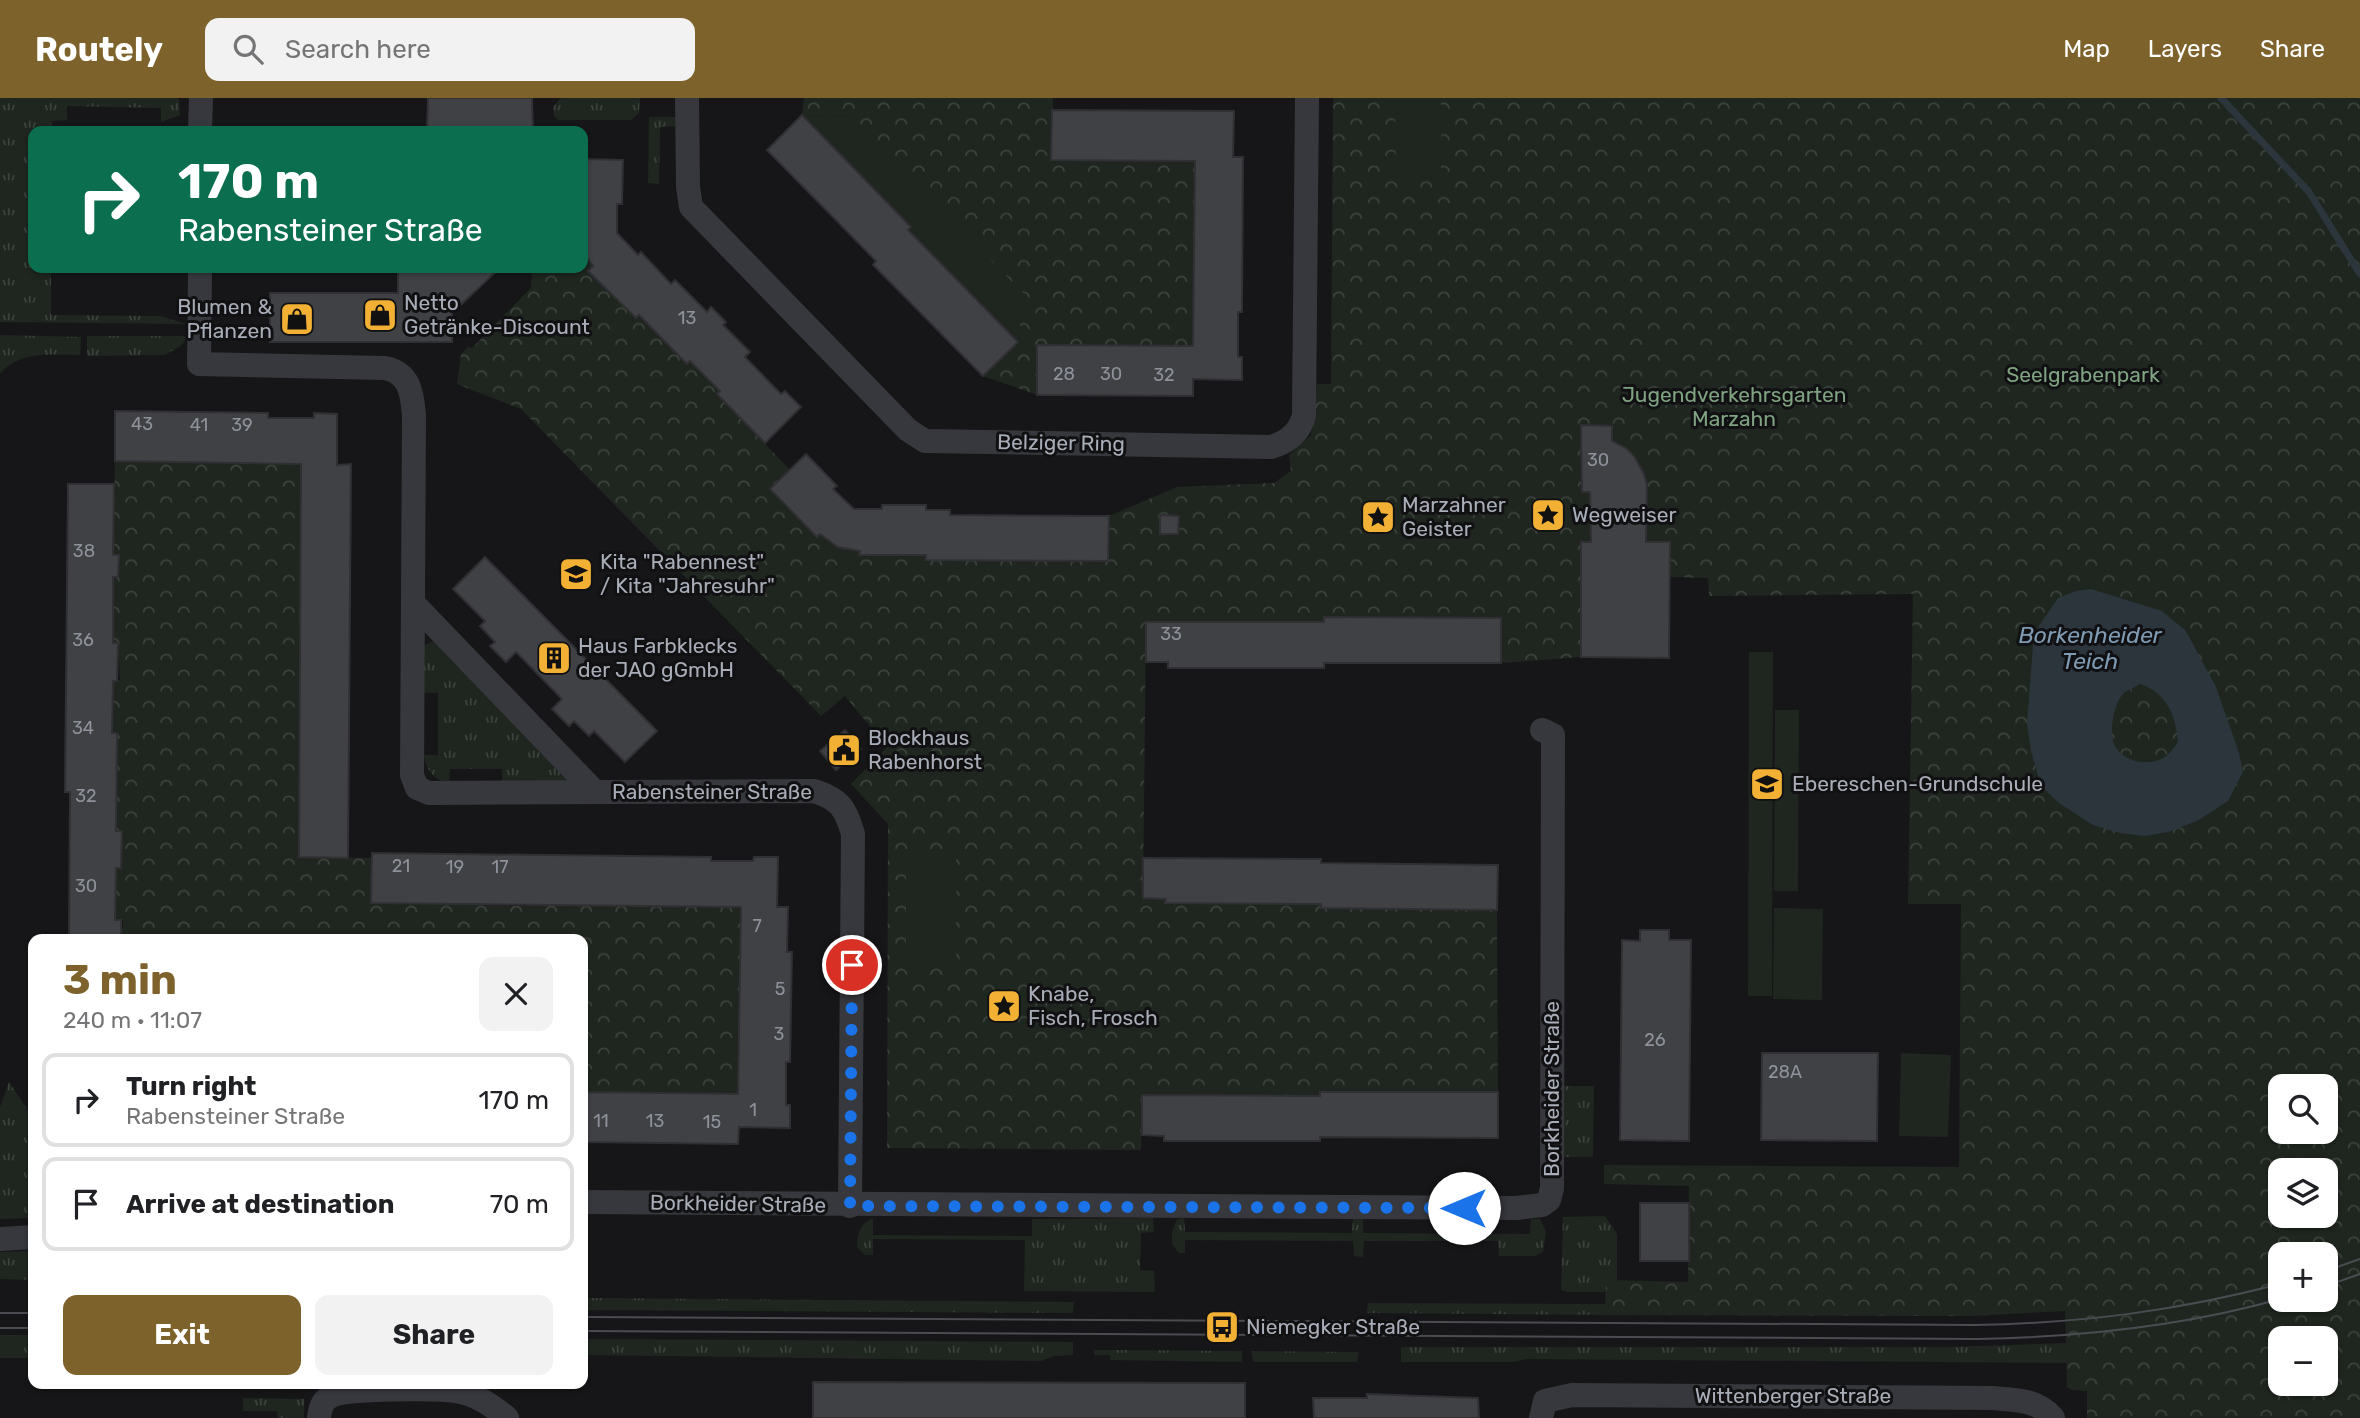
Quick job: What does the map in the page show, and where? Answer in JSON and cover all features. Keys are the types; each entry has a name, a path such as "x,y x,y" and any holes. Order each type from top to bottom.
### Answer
{"street":[{"path":"200,126 201,98"},
{"name":"Belziger Ring","path":"687,98 688,187 691,207 908,430 925,441 1271,447 1284,443 1294,435 1301,427 1304,415 1307,98"},
{"name":"Rabensteiner Straße","path":"200,273 199,364 367,367 393,370 406,379 414,415 412,775 417,788 429,793 814,791 830,796 848,815 853,834 850,1206"},
{"name":"Rabensteiner Straße","path":"414,604 595,792"},
{"name":"Borkheider Straße","path":"588,1202 850,1206 1517,1208 1542,1205 1549,1200 1552,1188 1553,735 1542,730"},
{"path":"0,1239 28,1237"},
{"path":"319,1418 320,1408 328,1398 350,1390 461,1392 480,1399 507,1418"},
{"name":"Wittenberger Straße","path":"1541,1418 1545,1401 1572,1395 1992,1398 2033,1403 2045,1409 2053,1418"}],"green space":[{"path":"0,98 179,98 180,115 161,122 161,108 67,106 67,120 52,121 52,126 28,126 28,273 51,273 51,315 160,316 187,324 0,322"},
{"path":"561,98 640,98 639,113 631,120 558,120 554,116 553,107"},
{"path":"804,98 1053,98 1052,160 1162,161 1195,157 1193,346 1037,345 1037,395 983,376 1018,342 849,117 802,115"},
{"name":"Seelgrabenpark","path":"1333,98 2360,98 2360,1418 2087,1418 2087,1391 2067,1387 2065,1311 1971,1316 1605,1315 1606,1280 1688,1282 1689,1186 1604,1184 1604,1165 1959,1167 1961,904 1908,904 1913,594 1709,596 1708,578 1670,577 1669,542 1581,542 1581,657 1501,663 1501,619 1324,618 1324,622 1146,622 1143,898 1166,899 1165,902 1321,904 1322,908 1497,910 1498,1092 1321,1092 1320,1096 1142,1095 1141,1150 887,1148 888,824 851,784 887,747 845,696 821,716 521,409 457,384 461,354 468,347 472,348 531,288 532,273 588,273 588,258 593,266 589,270 636,318 639,315 687,363 690,361 720,391 717,394 790,470 770,489 817,537 820,534 838,547 860,551 859,555 926,555 926,560 1108,561 1109,516 1177,487 1274,483 1291,471 1289,455 1311,435 1317,384 1331,384"},
{"path":"1395,99 1441,99 1441,172 1396,173"},
{"path":"802,115 849,117 1024,294 1018,342 951,281 954,277 940,263 921,250 924,246 908,230 911,226 896,211 892,214 877,198 880,194"},
{"path":"649,117 677,117 677,126 660,127 659,184 648,183"},
{"path":"0,335 81,337 80,355 27,357 8,366 0,374"},
{"path":"87,336 187,336 182,345 165,355 87,356"},
{"path":"159,457 182,462 301,464 299,791 303,813 299,814 299,857 372,858 372,903 526,906 527,855 554,854 553,904 741,906 739,1094 588,1092 588,934 122,934 123,921 115,920 116,868 121,868 123,831 116,831 117,734 112,733 113,681 120,680 118,643 113,643 113,577 118,576 119,555 113,555 115,461 159,462"},
{"path":"435,640 571,780 502,784 502,769 450,769 449,784 432,774 424,755 438,755 438,693 424,693 423,646"},
{"path":"1749,652 1773,652 1772,996 1748,996"},
{"path":"1775,710 1799,710 1798,891 1774,891"},
{"path":"906,856 956,856 956,968 906,967"},
{"path":"1774,908 1823,909 1822,1000 1773,999"},
{"path":"1901,1053 1951,1055 1948,1137 1899,1136"},
{"path":"9,1082 28,1110 28,1218 0,1219 0,1107"},
{"path":"1563,1086 1594,1086 1593,1157 1563,1157"},
{"path":"1605,1216 1617,1234 1617,1280 1606,1280 1606,1292 1561,1290 1563,1217"},
{"path":"873,1218 873,1235 1032,1236 1032,1219 1153,1218 1154,1232 1141,1233 1140,1270 1154,1271 1155,1292 1024,1291 1025,1240 873,1239 873,1255 865,1255 857,1247 858,1237 862,1226"},
{"path":"1184,1218 1185,1232 1352,1233 1353,1219 1363,1218 1363,1233 1530,1234 1531,1219 1540,1219 1546,1232 1543,1252 1535,1256 1499,1256 1498,1241 1364,1241 1363,1257 1354,1256 1353,1241 1185,1240 1185,1253 1179,1253 1172,1244 1172,1232 1177,1219"},
{"path":"28,1251 28,1280 0,1279 0,1252"},
{"path":"588,1298 1074,1302 1073,1313 588,1310"},
{"path":"1368,1303 1605,1304 1605,1315 1367,1313"},
{"path":"0,1335 28,1335 28,1358 0,1358"},
{"path":"588,1339 1073,1342 1073,1355 1054,1356 1041,1361 588,1355"},
{"path":"2067,1343 2068,1363 1525,1359 1515,1362 1401,1362 1401,1347 1951,1347"},
{"path":"1094,1350 1242,1351 1242,1362 1110,1360 1110,1355 1094,1355"},
{"path":"1252,1351 1359,1352 1357,1362 1253,1362"},
{"path":"243,1398 304,1399 304,1418 278,1418 277,1411 243,1411"}],"water":[{"name":"Borkenheider Teich","path":"2091,589 2162,611 2186,631 2216,687 2243,772 2228,801 2197,821 2168,832 2145,836 2120,833 2093,825 2059,803 2041,786 2031,751 2027,723 2034,633 2058,598","holes":["2140,684 2157,693 2168,707 2175,723 2178,742 2163,758 2143,762 2129,759 2118,750 2114,744 2112,724 2115,709 2125,692"]}],"building":[{"path":"428,98 532,98 533,126 427,126"},
{"path":"1052,110 1234,111 1233,157 1243,157 1242,312 1238,312 1238,357 1242,357 1242,380 1193,379 1193,396 1037,395 1037,345 1193,346 1195,161 1051,160"},
{"path":"802,115 911,227 908,230 1018,342 983,376 873,265 876,261 767,150"},
{"path":"588,159 623,160 622,204 617,204 617,233 638,255 641,252 671,284 675,280 707,312 711,307 726,322 723,325 750,352 745,357 781,394 785,391 801,407 765,443 717,394 720,391 690,361 687,364 639,315 636,318 588,271 593,266 588,258"},
{"path":"398,273 495,273 452,313 452,342 270,342 270,293 398,293"},
{"path":"115,411 268,413 268,418 314,418 314,413 337,414 337,465 351,464 348,858 299,857 301,464 115,461"},
{"path":"1581,425 1612,426 1612,441 1626,448 1634,456 1644,474 1647,485 1646,542 1670,542 1669,658 1581,657 1581,542 1591,542 1590,492 1582,492"},
{"path":"806,454 837,486 833,489 854,509 882,509 882,505 926,505 926,510 950,510 950,515 1109,516 1108,561 926,560 926,555 859,555 860,551 838,547 820,534 817,537 770,489"},
{"path":"68,484 114,484 113,555 119,555 118,577 113,577 113,643 118,643 117,681 113,681 112,733 117,733 116,831 122,831 121,868 116,868 115,920 121,920 121,934 69,934 70,792 65,792"},
{"path":"1160,515 1179,516 1178,534 1160,534"},
{"name":"Haus Farbklecks der JAO gGmbH","path":"485,557 657,731 625,762 594,731 589,736 574,721 569,726 552,709 562,699 516,652 506,662 490,646 495,642 480,626 485,621 453,589"},
{"path":"1324,617 1501,618 1501,663 1324,663 1324,668 1168,668 1168,662 1146,662 1146,622 1324,622"},
{"path":"845,730 861,749 836,770 820,751"},
{"path":"372,853 711,857 711,861 753,861 754,857 778,857 777,907 788,907 787,952 792,952 790,1062 786,1062 786,1105 790,1105 790,1128 739,1127 738,1144 588,1142 588,1092 738,1094 741,907 371,903"},
{"path":"1143,858 1321,859 1321,863 1498,865 1497,910 1321,908 1321,904 1165,903 1166,899 1143,898"},
{"path":"1640,930 1669,930 1669,940 1691,940 1689,1141 1620,1140 1622,940 1640,941"},
{"path":"1762,1053 1878,1053 1877,1141 1761,1140"},
{"path":"1320,1092 1498,1092 1498,1138 1320,1137 1320,1141 1164,1141 1164,1136 1142,1135 1142,1095 1320,1096"},
{"path":"1640,1203 1689,1203 1689,1261 1640,1261"},
{"path":"813,1382 1245,1383 1245,1418 813,1418"},
{"path":"1367,1394 1478,1398 1479,1418 1314,1418 1313,1398 1367,1398"}],"waterway":[{"path":"2221,98 2309,192 2360,274"}],"tram line":[{"path":"2338,1267 2360,1259"},
{"path":"2338,1282 2360,1274"},
{"path":"588,1317 1975,1325 2054,1322 2129,1314 2204,1302 2268,1287"},
{"path":"588,1331 1977,1339 2130,1329 2205,1317 2268,1302"},
{"path":"0,1313 28,1313"},
{"path":"0,1328 28,1328"}],"place":[{"name":"Netto Getränke-Discount","path":"380,315"},
{"name":"Blumen & Pflanzen","path":"297,319"},
{"name":"Wegweiser","path":"1548,515"},
{"name":"Marzahner Geister","path":"1378,517"},
{"name":"Kita \"Rabennest\" / Kita \"Jahresuhr\"","path":"576,574"},
{"name":"Haus Farbklecks der JAO gGmbH","path":"554,658"},
{"name":"Blockhaus Rabenhorst","path":"844,750"},
{"name":"Ebereschen-Grundschule","path":"1767,784"},
{"name":"Knabe, Fisch, Frosch","path":"1004,1006"},
{"name":"Niemegker Straße","path":"1222,1327"}],"route":[{"path":"852,965 850,1206 1464,1208"}],"park label":[{"name":"Jugendverkehrsgarten Marzahn","path":"1734,407"}]}
